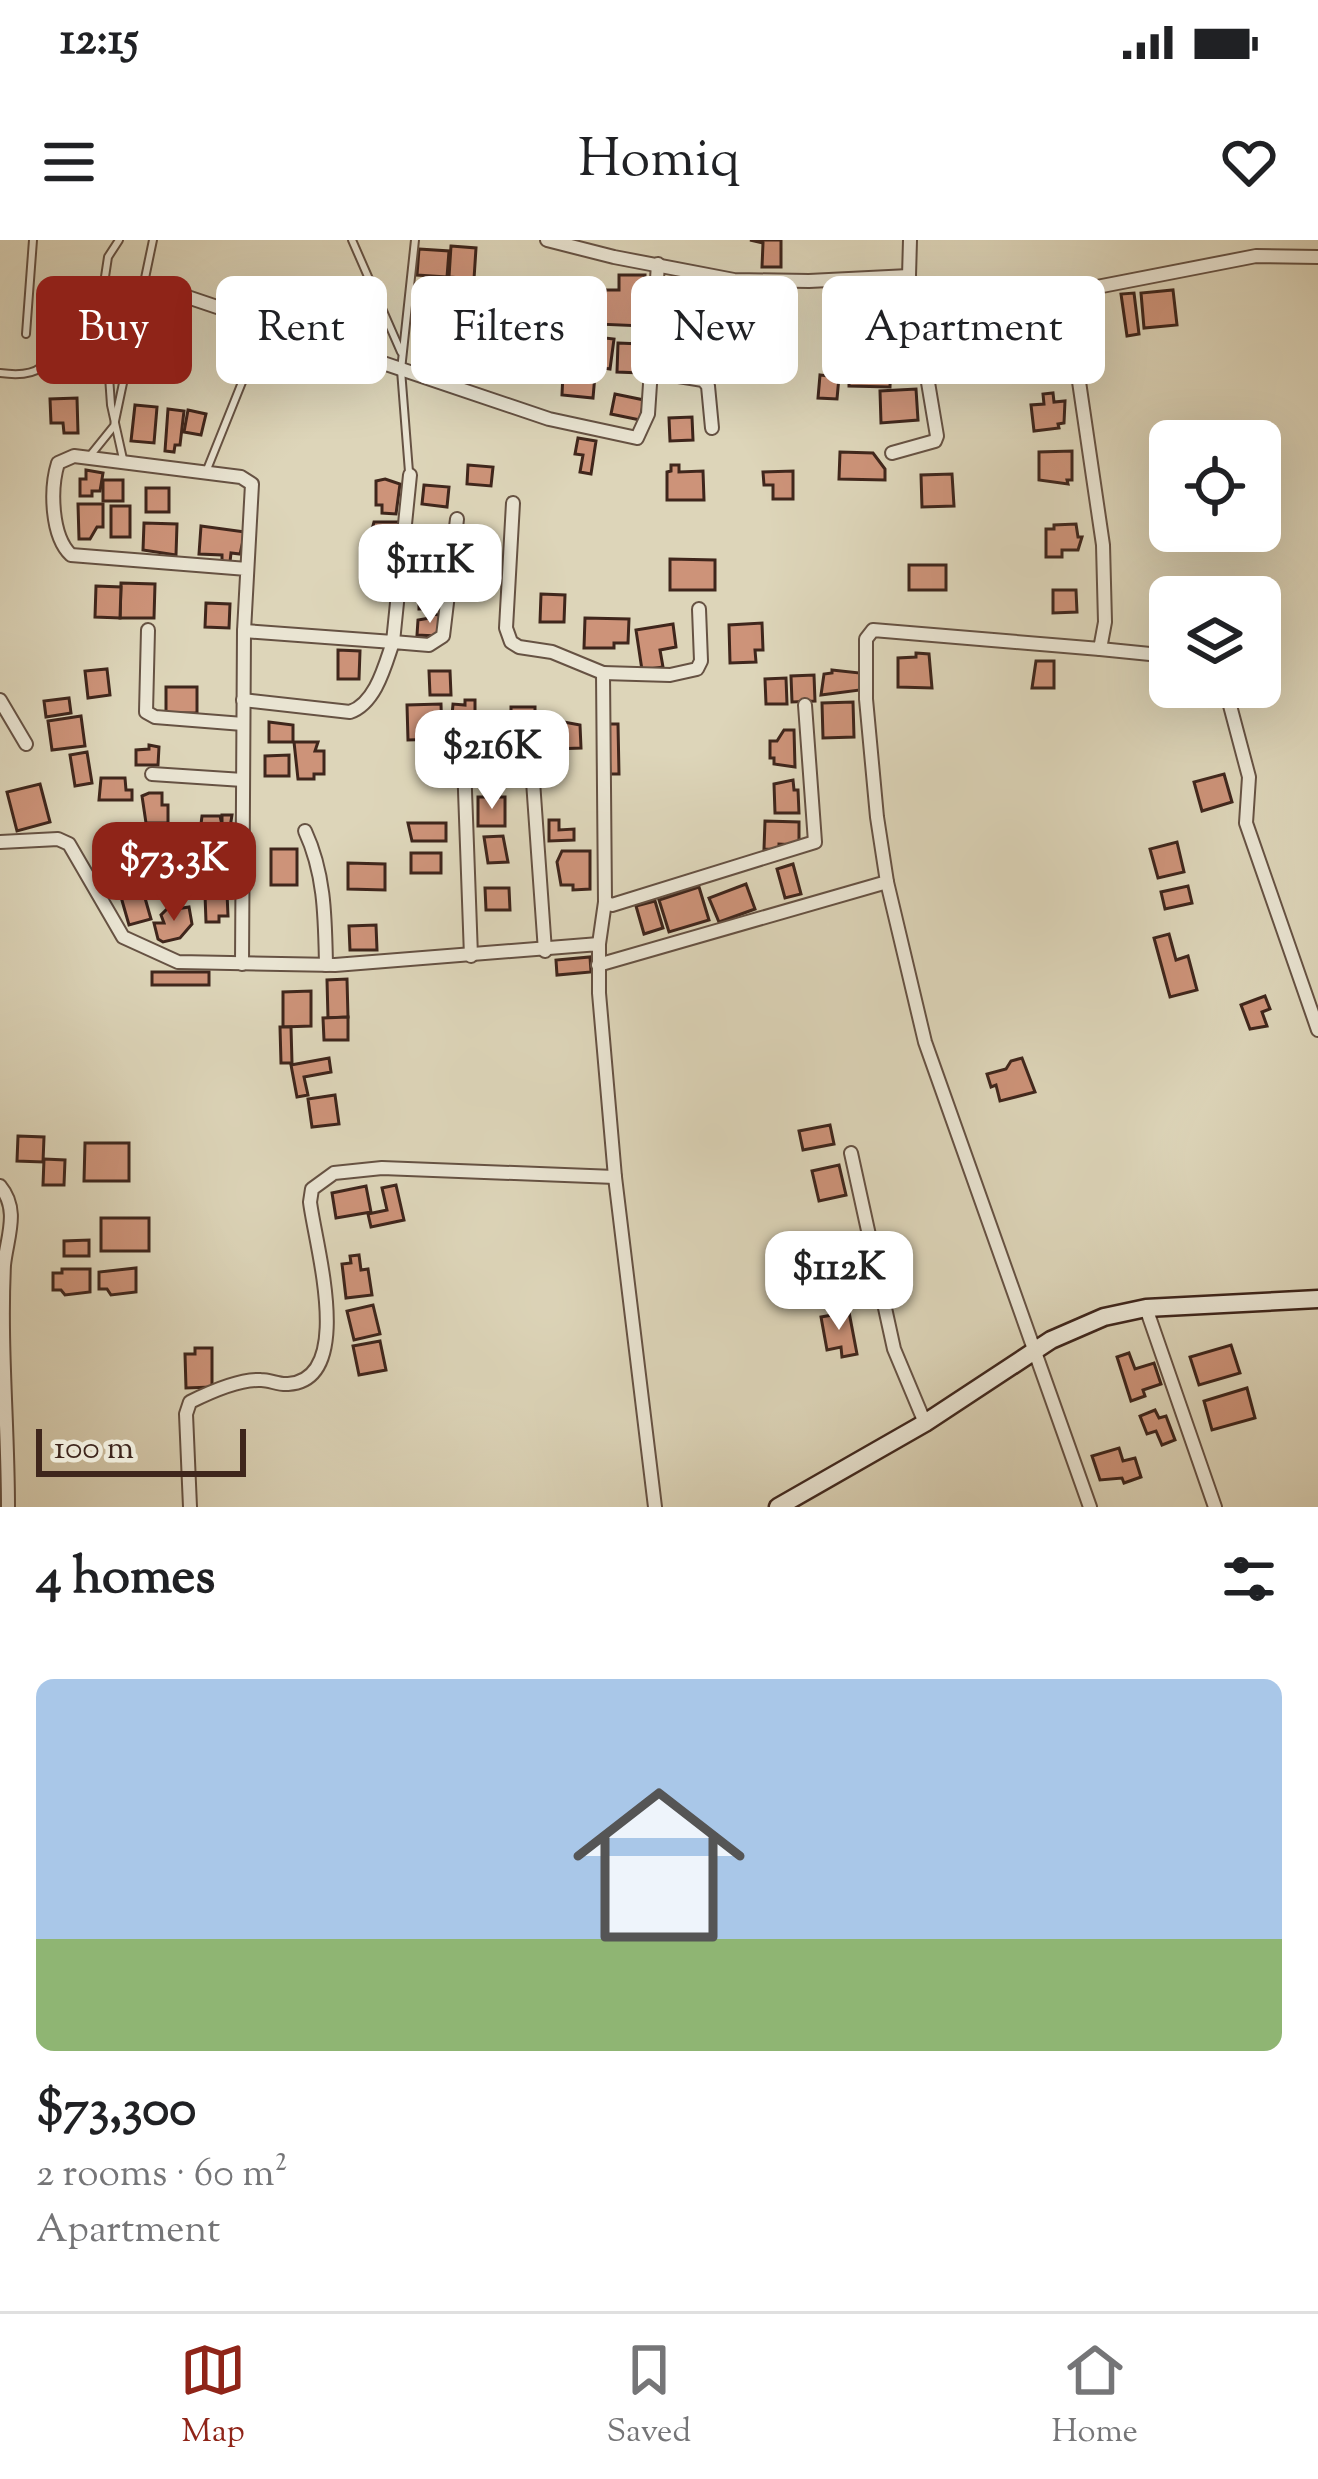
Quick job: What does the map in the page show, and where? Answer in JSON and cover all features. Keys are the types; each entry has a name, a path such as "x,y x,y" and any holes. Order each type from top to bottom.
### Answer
{"main road":[{"path":"778,1507 925,1424 1034,1350 1104,1317 1146,1307 1318,1299"}],"street":[{"path":"547,240 734,280 822,280"},
{"path":"909,276 910,240"},
{"path":"1253,240 1256,256"},
{"path":"1105,285 1256,256 1318,257"},
{"path":"657,276 658,264"},
{"path":"387,365 549,419 637,438 648,414 648,384"},
{"path":"706,384 712,428"},
{"path":"892,453 935,441 938,436 929,384"},
{"path":"1079,384 1103,544 1105,622 1100,650"},
{"path":"242,964 244,631 252,484 241,477 87,458 65,458 55,472 56,510 66,551 78,556 247,569"},
{"path":"243,700 350,712 360,708 393,642 410,475"},
{"path":"512,503 506,628 511,642 519,647 552,652 603,673 670,675 697,669 701,661 699,609"},
{"path":"244,631 434,644 443,636 457,518"},
{"path":"1090,1507 926,1042 887,882 866,699 866,639 884,628 1149,654"},
{"path":"148,630 146,712 155,717 243,724"},
{"path":"603,673 605,902 598,965 616,1177 655,1507"},
{"path":"0,700 26,744"},
{"path":"605,902 612,905 815,842 805,705"},
{"path":"1231,708 1249,777 1246,823 1318,1030"},
{"path":"471,956 464,763 477,753 519,758 532,767 545,951"},
{"path":"152,774 243,780"},
{"path":"305,831 324,897 326,964"},
{"path":"0,842 58,839 69,844 123,937 178,962 326,964 599,944"},
{"path":"598,965 887,882"},
{"path":"851,1153 894,1349 925,1424"},
{"path":"190,1507 186,1414 190,1402 251,1381 290,1384 304,1380 323,1360 327,1320 310,1202 320,1180 334,1173 382,1168 616,1177"},
{"path":"0,1186 10,1198 12,1217 3,1267 0,1338 8,1507"},
{"path":"1146,1307 1215,1507"}],"lane":[{"path":"26,334 33,240"},
{"path":"103,276 119,240"},
{"path":"147,276 153,240"},
{"path":"352,240 401,354"},
{"path":"410,475 401,354 415,240"},
{"path":"0,373 36,369"},
{"path":"110,384 124,462"},
{"path":"87,458 114,426 123,384"},
{"path":"206,472 242,384"}],"building":[{"path":"750,240 781,240 781,267 762,267 763,243"},
{"path":"451,246 476,248 474,276 449,276"},
{"path":"419,249 449,251 447,276 417,275"},
{"path":"619,275 645,275 631,276 631,325 607,324 607,290 619,290"},
{"path":"1173,290 1177,325 1144,328 1141,293"},
{"path":"1134,293 1139,334 1127,336 1121,294"},
{"path":"607,338 614,339 607,369"},
{"path":"618,343 631,344 631,373 617,372"},
{"path":"820,375 822,384 838,384 837,399 818,398"},
{"path":"562,384 594,384 593,398 562,395"},
{"path":"849,384 890,384 890,387"},
{"path":"916,389 918,420 881,423 880,391"},
{"path":"1053,393 1054,402 1065,401 1064,423 1034,431 1031,405 1044,404 1043,394"},
{"path":"615,394 644,400 640,420 611,414"},
{"path":"77,398 78,433 64,433 63,423 51,423 50,399"},
{"path":"135,405 157,407 154,443 131,441"},
{"path":"168,409 184,411 180,445 175,445 174,452 165,451"},
{"path":"188,410 206,414 201,435 184,432"},
{"path":"692,417 693,440 670,441 669,418"},
{"path":"578,438 596,441 591,474 580,472 583,455 575,454"},
{"path":"1072,451 1068,484 1039,480 1039,452"},
{"path":"840,452 873,453 885,469 885,480 839,479"},
{"path":"468,465 493,467 491,486 467,484"},
{"path":"671,465 679,465 679,472 703,471 704,500 667,500"},
{"path":"86,470 103,473 100,491 80,496 80,479 86,479"},
{"path":"793,471 793,499 773,499 773,485 764,485 763,472"},
{"path":"952,474 954,506 922,507 921,475"},
{"path":"103,480 123,480 123,501 103,501"},
{"path":"376,481 400,484 396,514 382,513 382,505 376,505"},
{"path":"424,485 449,487 447,507 422,504"},
{"path":"146,488 169,488 169,512 146,512"},
{"path":"78,504 103,504 103,527 97,527 90,539 79,539"},
{"path":"111,506 130,506 130,537 111,537"},
{"path":"374,522 399,522 399,536 370,537"},
{"path":"144,523 177,524 176,555 143,550"},
{"path":"1076,524 1078,537 1082,537 1078,550 1046,557 1046,529"},
{"path":"201,526 245,532 240,554 231,553 230,562 222,562 222,555 199,554"},
{"path":"450,537 446,558 422,558 423,538"},
{"path":"365,548 381,548 381,574 368,574"},
{"path":"670,559 715,560 715,590 670,590"},
{"path":"435,562 445,563 445,579 441,584 421,583 422,568 435,566"},
{"path":"909,565 946,565 946,590 909,590"},
{"path":"121,583 155,584 154,618 120,618"},
{"path":"96,586 121,587 120,618 95,617"},
{"path":"432,588 443,589 442,605 419,609 419,594 432,592"},
{"path":"1053,590 1076,590 1077,612 1053,613"},
{"path":"541,594 565,595 564,622 540,622"},
{"path":"206,603 230,604 229,628 205,627"},
{"path":"441,615 437,636 417,635 418,620"},
{"path":"585,618 629,619 628,643 584,648"},
{"path":"762,623 763,650 755,650 756,662 730,663 729,625"},
{"path":"673,624 676,647 660,650 663,667 642,670 636,630"},
{"path":"338,650 360,651 359,679 338,679"},
{"path":"916,653 929,654 932,688 898,687 898,658 916,657"},
{"path":"1036,661 1054,661 1054,688 1032,688"},
{"path":"107,669 110,695 88,698 85,671"},
{"path":"832,670 860,673 860,690 821,695 824,674"},
{"path":"429,671 450,671 451,695 430,695"},
{"path":"814,675 815,701 792,702 791,676"},
{"path":"786,678 787,704 766,704 765,679"},
{"path":"166,687 197,687 197,713 166,713"},
{"path":"69,698 71,713 46,717 44,701"},
{"path":"465,700 475,700 475,719 468,719 463,739 450,739 453,704 465,705"},
{"path":"853,702 854,737 823,738 822,703"},
{"path":"441,704 442,739 408,740 407,705"},
{"path":"511,707 535,707 535,740 511,740"},
{"path":"81,716 85,746 52,750 48,721"},
{"path":"553,720 580,725 581,748 554,749"},
{"path":"269,722 293,725 293,742 269,742"},
{"path":"608,724 618,724 619,774 610,774"},
{"path":"784,730 794,730 795,767 774,764 770,758 770,741 777,741"},
{"path":"294,742 318,742 315,751 324,751 324,774 298,779"},
{"path":"149,745 159,747 158,765 136,765 136,750 149,749"},
{"path":"87,752 92,783 75,786 70,755"},
{"path":"289,755 289,776 265,776 265,756"},
{"path":"1224,774 1232,802 1202,811 1194,782"},
{"path":"101,778 125,778 132,800 99,800"},
{"path":"793,780 799,813 775,813 774,784"},
{"path":"40,784 50,822 17,831 7,792"},
{"path":"162,793 168,823 146,823 142,796"},
{"path":"478,797 505,797 505,826 478,826"},
{"path":"222,815 232,815 228,840 199,840 202,816 220,816 222,825"},
{"path":"549,820 559,820 559,830 574,829 574,840 549,841"},
{"path":"765,821 799,822 799,845 764,849"},
{"path":"408,823 446,823 446,841 412,841"},
{"path":"503,836 508,862 488,863 484,837"},
{"path":"1177,842 1184,872 1158,878 1150,849"},
{"path":"271,849 297,849 297,885 271,885"},
{"path":"562,851 590,851 590,889 561,885 557,862"},
{"path":"411,853 441,853 441,873 411,873"},
{"path":"169,859 172,870 163,872 166,884 137,892 131,870"},
{"path":"348,863 385,864 385,890 348,889"},
{"path":"793,864 801,894 785,898 777,869"},
{"path":"746,884 755,909 719,922 709,898"},
{"path":"1188,886 1192,903 1165,909 1161,892"},
{"path":"699,887 709,920 669,932 659,900"},
{"path":"485,888 509,888 510,910 486,910"},
{"path":"143,891 151,919 129,925 121,897"},
{"path":"227,893 228,916 206,922 205,894"},
{"path":"655,901 663,928 644,934 636,906"},
{"path":"173,903 176,909 189,907 192,924 180,938 163,942 154,923 164,923 161,915"},
{"path":"376,925 377,950 350,950 349,926"},
{"path":"1169,934 1176,960 1188,956 1197,990 1170,997 1154,938"},
{"path":"590,957 591,972 557,975 556,960"},
{"path":"152,972 209,972 209,985 152,985"},
{"path":"347,979 348,1017 328,1018 327,980"},
{"path":"311,991 311,1026 283,1027 283,992"},
{"path":"1265,996 1270,1009 1262,1012 1267,1026 1250,1029 1241,1005"},
{"path":"348,1017 348,1040 324,1040 323,1018"},
{"path":"280,1027 291,1027 292,1063 281,1063"},
{"path":"329,1058 331,1072 304,1077 308,1095 297,1097 291,1065"},
{"path":"1022,1058 1035,1092 1000,1101 987,1074"},
{"path":"335,1095 339,1124 312,1127 308,1099"},
{"path":"830,1125 834,1144 803,1150 799,1131"},
{"path":"18,1136 44,1137 43,1162 17,1161"},
{"path":"85,1143 129,1143 129,1181 84,1181"},
{"path":"44,1159 65,1160 64,1185 43,1185"},
{"path":"839,1165 846,1195 819,1201 812,1171"},
{"path":"396,1185 404,1220 371,1227 368,1214 387,1210 382,1188"},
{"path":"366,1186 371,1212 336,1218 332,1193"},
{"path":"101,1218 149,1218 149,1251 101,1251"},
{"path":"89,1240 89,1256 64,1256 64,1241"},
{"path":"846,1249 853,1282 821,1289 814,1256"},
{"path":"359,1255 361,1270 368,1269 372,1295 346,1298 342,1264"},
{"path":"136,1268 136,1292 111,1295 99,1289 99,1272"},
{"path":"62,1269 90,1269 90,1292 65,1295 53,1290 53,1273 62,1273"},
{"path":"373,1305 380,1334 354,1340 347,1311"},
{"path":"849,1312 857,1354 842,1357 841,1347 827,1350 821,1317"},
{"path":"380,1341 386,1370 359,1375 353,1346"},
{"path":"1231,1345 1240,1373 1199,1385 1190,1357"},
{"path":"195,1348 212,1348 212,1387 186,1388 185,1354 195,1354"},
{"path":"1129,1353 1135,1369 1154,1363 1161,1384 1143,1390 1145,1396 1131,1401 1117,1357"},
{"path":"1247,1388 1255,1418 1212,1430 1204,1401"},
{"path":"1155,1410 1159,1418 1166,1416 1175,1440 1162,1445 1156,1431 1147,1434 1140,1416"},
{"path":"1119,1448 1123,1461 1135,1458 1141,1477 1124,1483 1122,1478 1100,1480 1092,1456"}]}
